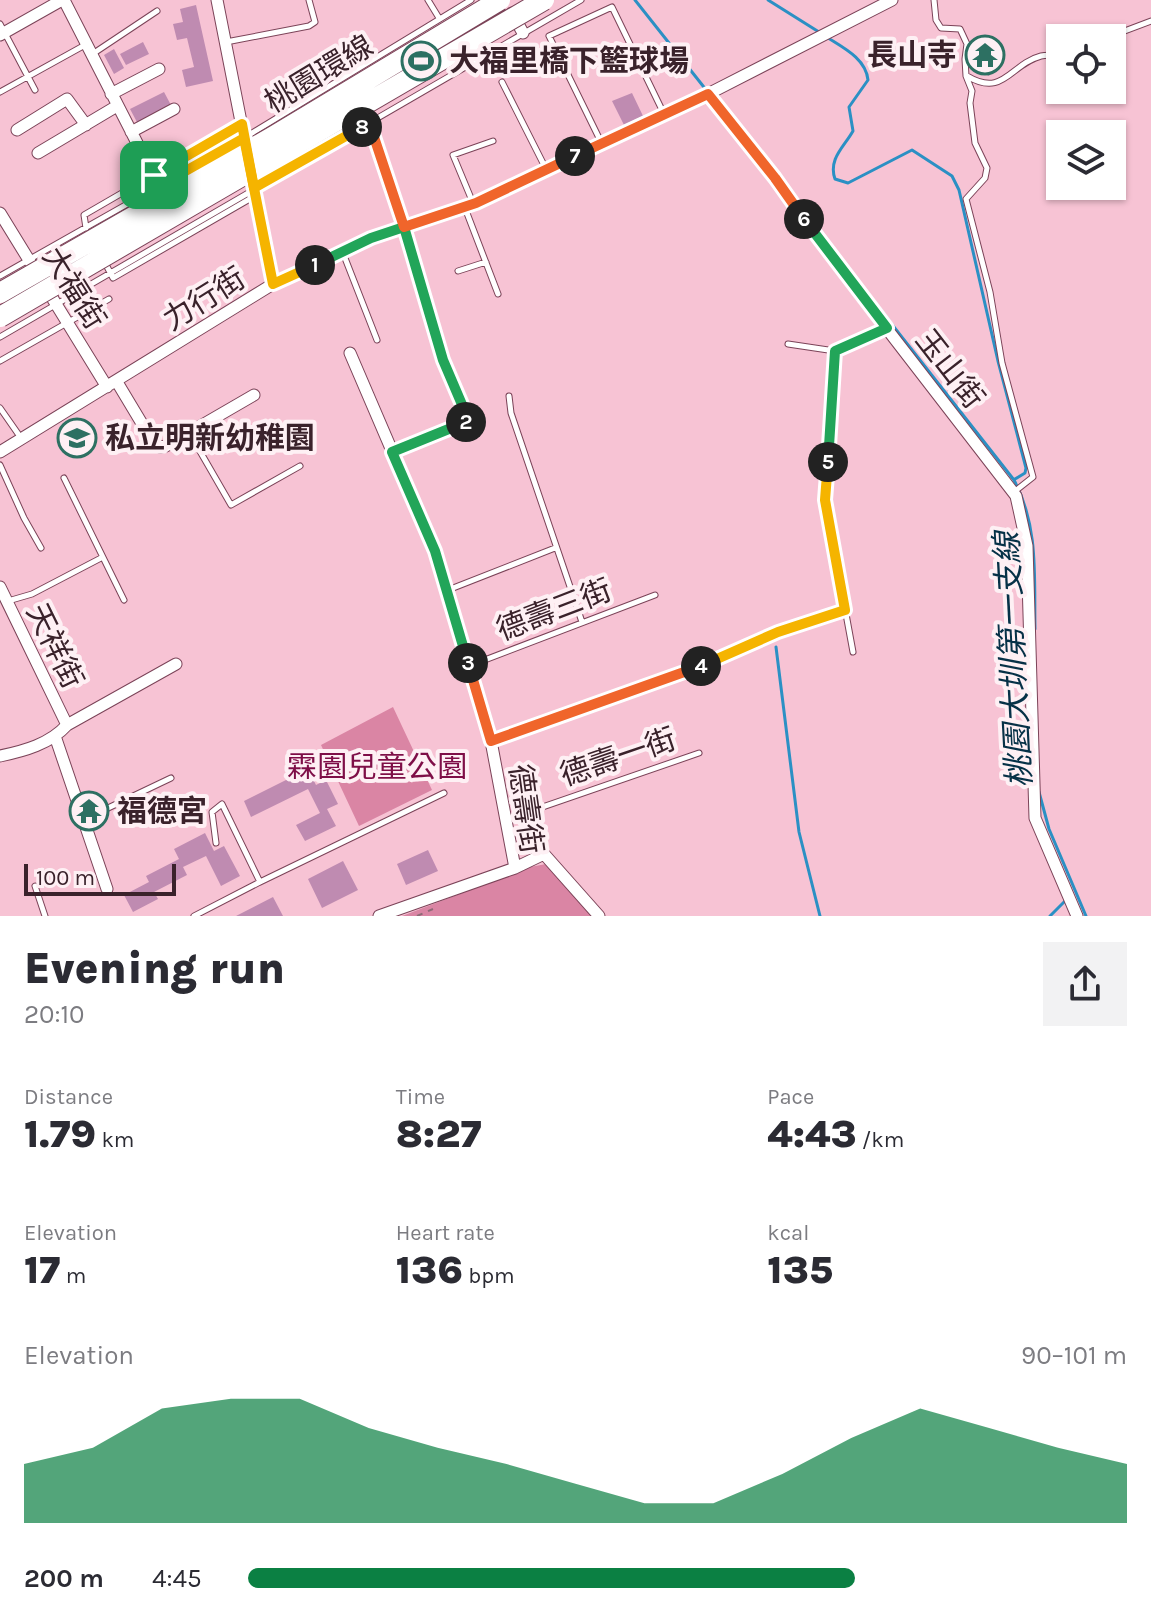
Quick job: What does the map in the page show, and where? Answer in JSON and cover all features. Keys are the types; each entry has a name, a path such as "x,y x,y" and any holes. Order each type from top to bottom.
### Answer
{"highway":[{"name":"桃園環線","path":"0,293 274,136 502,0"},
{"name":"桃園環線","path":"0,317 544,0"}],"street":[{"path":"1,31 63,0 156,181"},
{"path":"217,0 273,284"},
{"path":"502,0 523,33"},
{"path":"708,94 892,0"},
{"path":"111,94 159,69"},
{"name":"力行街","path":"0,452 273,284 371,238 469,205 708,94"},
{"name":"玉山街","path":"708,94 1014,492 1027,533 1035,818 1077,916"},
{"path":"17,130 67,99 86,125"},
{"path":"38,153 117,106"},
{"path":"131,132 174,109"},
{"name":"大福街","path":"0,213 67,321 153,442 160,447 166,446 189,433"},
{"name":"德壽街","path":"350,353 435,551 491,741 515,868 379,916"},
{"path":"189,433 254,395"},
{"name":"天祥街","path":"0,587 67,725"},
{"path":"0,756 26,751 55,736 67,725 176,664"},
{"path":"55,736 107,889"},
{"path":"515,868 544,854 599,916"}],"lane":[{"path":"225,42 309,26 315,22 309,0"},
{"path":"428,0 439,18"},
{"path":"471,0 244,138 84,215 86,227 113,278 369,122 581,0"},
{"path":"934,0 936,20 941,28 960,29 967,44 966,76 972,91 970,103 975,143 987,168 985,178 966,199 990,292 1002,363 1033,477 1014,492"},
{"path":"602,144 549,36 612,7 665,114"},
{"path":"0,92 89,50 157,11"},
{"path":"1126,30 1151,21"},
{"path":"1,31 35,90"},
{"path":"966,76 979,83 999,83 1039,56 1046,56"},
{"path":"351,72 404,227 443,360 469,421 392,452"},
{"path":"502,82 547,170"},
{"path":"0,276 86,227 242,124"},
{"path":"493,141 453,155 498,294"},
{"path":"342,252 377,340"},
{"path":"458,271 486,262"},
{"path":"0,337 110,272"},
{"path":"0,361 109,299"},
{"path":"788,344 835,351 887,328"},
{"path":"835,351 825,500 853,652"},
{"path":"509,396 511,413 582,622"},
{"path":"0,408 22,439"},
{"path":"189,433 231,505 300,466"},
{"path":"0,465 41,548"},
{"path":"64,478 124,600"},
{"path":"446,590 555,548"},
{"path":"7,601 32,594 101,558"},
{"name":"德壽三街","path":"469,666 655,595"},
{"path":"491,741 672,678 778,632 845,610"},
{"name":"德壽一街","path":"506,819 699,753"},
{"path":"85,819 171,778"},
{"path":"194,916 444,793"},
{"path":"216,843 212,812 222,804 260,882"},
{"path":"35,886 45,916"}],"path":[{"path":"486,55 502,82"},
{"path":"417,916 431,910"}],"green space":[{"name":"霖園兒童公園","path":"393,707 432,790 359,826 321,745"},
{"path":"546,864 592,916 402,916 530,867"}],"building":[{"path":"196,5 213,81 186,87 182,70 194,67 187,38 177,40 173,24 183,22 180,9"},
{"name":"長山寺","path":"981,35 1002,43 989,76 969,68"},
{"path":"143,42 149,54 126,65 120,54"},
{"path":"114,49 124,68 114,74 104,55"},
{"path":"164,92 172,107 138,124 130,109"},
{"path":"632,93 643,116 624,125 612,101"},
{"path":"308,769 316,785 326,780 338,804 327,809 336,826 305,841 296,825 320,813 308,789 251,817 244,801"},
{"path":"205,833 214,851 224,846 240,876 221,886 206,856 183,867 187,875 154,892 158,899 133,912 124,895 149,882 146,876 179,859 174,849"},
{"path":"428,850 438,871 406,885 397,864"},
{"path":"343,861 358,890 322,908 308,879"},
{"path":"273,897 283,916 236,916"}],"waterway":[{"name":"桃園大圳第一支線","path":"635,0 707,91"},
{"path":"768,0 819,32"},
{"path":"825,36 858,59 868,80 849,107 853,131 835,159 835,179 848,183 912,150 952,176 959,190 1026,468 1025,473 1015,479"},
{"name":"桃園大圳第一支線","path":"839,257 1014,480 1028,516 1031,534 1035,571 1035,629"},
{"path":"776,647 799,832 820,916"},
{"name":"桃園大圳第一支線","path":"1039,792 1049,829 1086,916"},
{"path":"1050,916 1067,899"}],"place":[{"name":"長山寺","path":"985,55"},
{"name":"大福里橋下籃球場","path":"421,61"},
{"name":"私立明新幼稚園","path":"77,438"},
{"name":"福德宮","path":"89,811"}],"route":[{"path":"154,175 159,186 244,138 273,284 371,238 404,227 443,360 469,421 392,452 435,551 491,741 672,678 778,632 845,610 825,500 835,351 887,328 708,94 476,203 404,227 369,122 254,188 242,124 154,175"}]}
